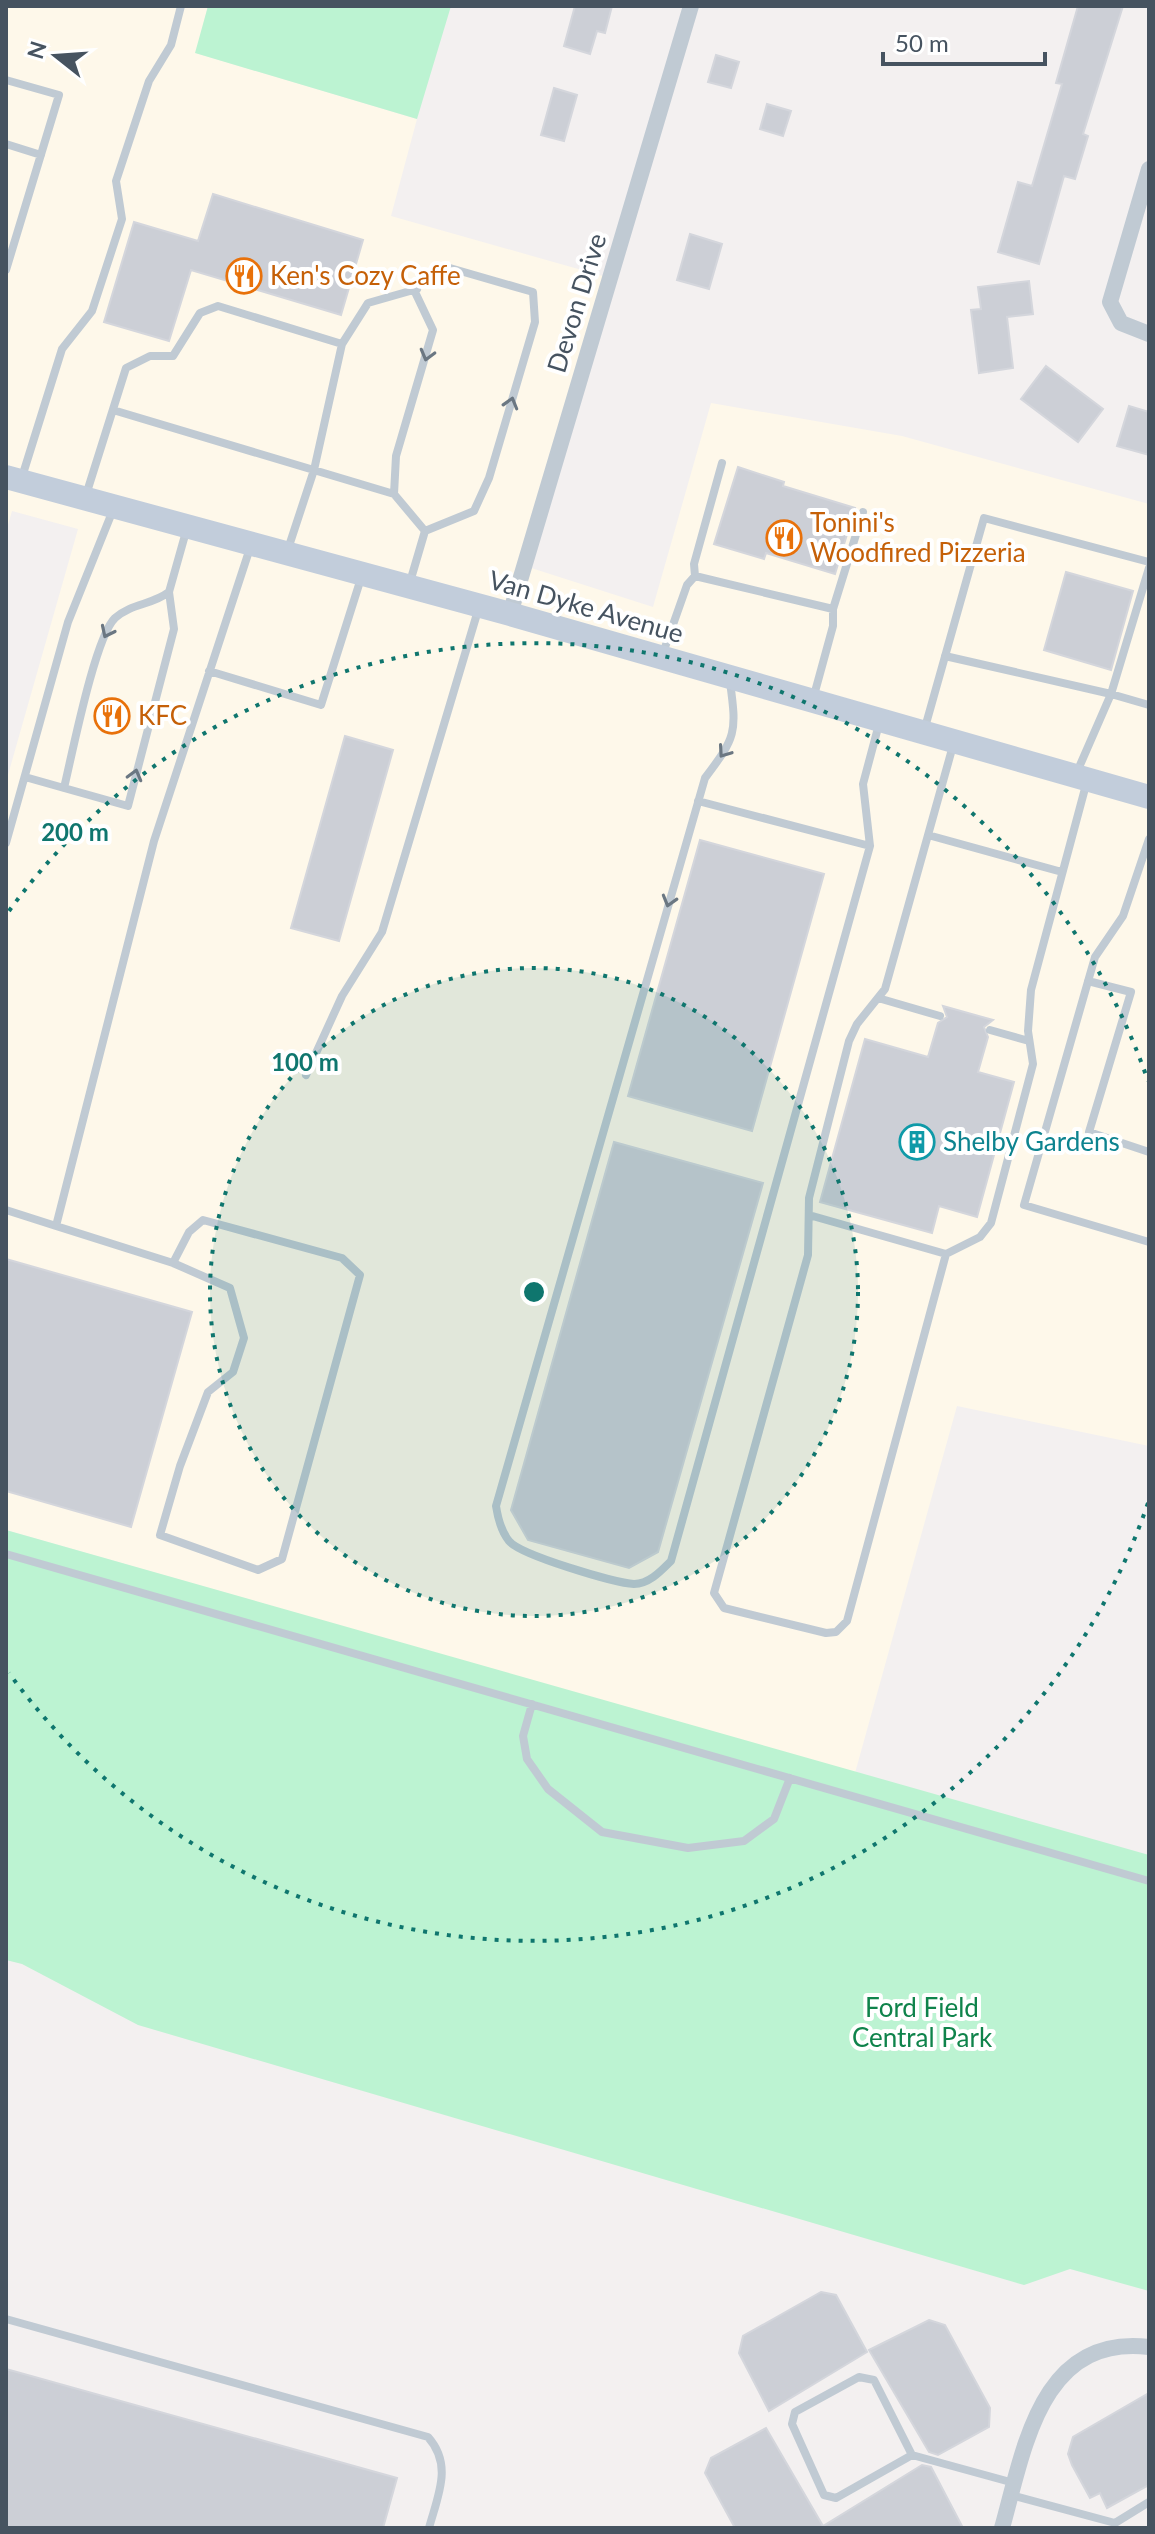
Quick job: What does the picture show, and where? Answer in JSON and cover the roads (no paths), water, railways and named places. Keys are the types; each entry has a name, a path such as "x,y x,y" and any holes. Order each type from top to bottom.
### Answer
{"main road":[{"name":"Van Dyke Avenue","path":"11,479 510,614 1149,797"}],"street":[{"name":"Devon Drive","path":"510,614 691,6"},
{"path":"1149,169 1111,296 1113,313 1121,323 1149,334"},
{"path":"1002,2528 1040,2404 1048,2391 1075,2366 1104,2350 1149,2347"}],"lane":[{"path":"11,479 62,349 92,311 122,219 116,181 149,81 171,45 181,6"},
{"path":"6,80 59,95 6,270"},
{"path":"6,144 41,155"},
{"path":"286,554 314,470 342,344 368,303 417,289 425,275 443,266 533,292 535,322 489,478 474,511 425,531"},
{"path":"394,494 396,456 433,330 417,289"},
{"path":"85,500 126,368 150,356 173,356 200,313 218,306 342,344"},
{"path":"113,410 394,494 425,531"},
{"path":"662,658 687,585 695,576 694,564 722,463"},
{"path":"6,843 68,622 114,507"},
{"path":"813,701 833,626 833,609 863,512"},
{"path":"924,732 984,518 1149,562"},
{"path":"25,777 128,806 174,629 169,592 187,527"},
{"path":"409,587 425,531"},
{"path":"56,1226 154,841 251,545"},
{"path":"809,1215 946,1254 980,1237 991,1223 1033,1064 1029,1041 1031,990 1062,872 1081,778 1111,694 1149,568"},
{"path":"209,671 321,705 362,574"},
{"path":"695,576 833,609"},
{"path":"64,788 101,645 111,622 135,605 160,599 169,592"},
{"path":"306,1075 342,996 382,932 479,606"},
{"path":"945,656 1149,705"},
{"path":"730,677 736,720 733,740 705,778 496,1506 498,1523 509,1542 525,1554 635,1584 655,1577 671,1561 870,846 863,784 880,720"},
{"path":"946,1254 847,1621 836,1632 826,1633 724,1608 714,1593 808,1255 809,1198 849,1041 857,1024 885,989 954,741"},
{"path":"698,801 870,846"},
{"path":"928,835 1062,872"},
{"path":"1149,839 1123,916 1095,957 1024,1205 1149,1242"},
{"path":"1088,981 1131,992 1089,1132 1149,1152"},
{"path":"878,998 940,1016"},
{"path":"990,1030 1029,1041"},
{"path":"6,1210 173,1263 230,1288 244,1338 233,1372 208,1392 180,1466 160,1535 258,1570 282,1559 360,1275 342,1258 203,1220 189,1232 173,1263"},
{"path":"6,1554 1149,1881"},
{"path":"532,1704 523,1736 527,1759 548,1789 602,1832 688,1848 744,1841 774,1819 790,1778"},
{"path":"6,2319 428,2437 442,2455 444,2467 429,2528"},
{"path":"912,2455 836,2498 824,2495 792,2424 795,2412 859,2377 874,2380 912,2455 1116,2525 1149,2502"}],"place":[{"name":"Ken's Cozy Caffe","path":"244,276"},
{"name":"Tonini's Woodfired Pizzeria","path":"784,538"},
{"name":"KFC","path":"112,716"},
{"name":"Shelby Gardens","path":"917,1142"}],"park label":[{"name":"Ford Field Central Park","path":"922,2023"}]}
